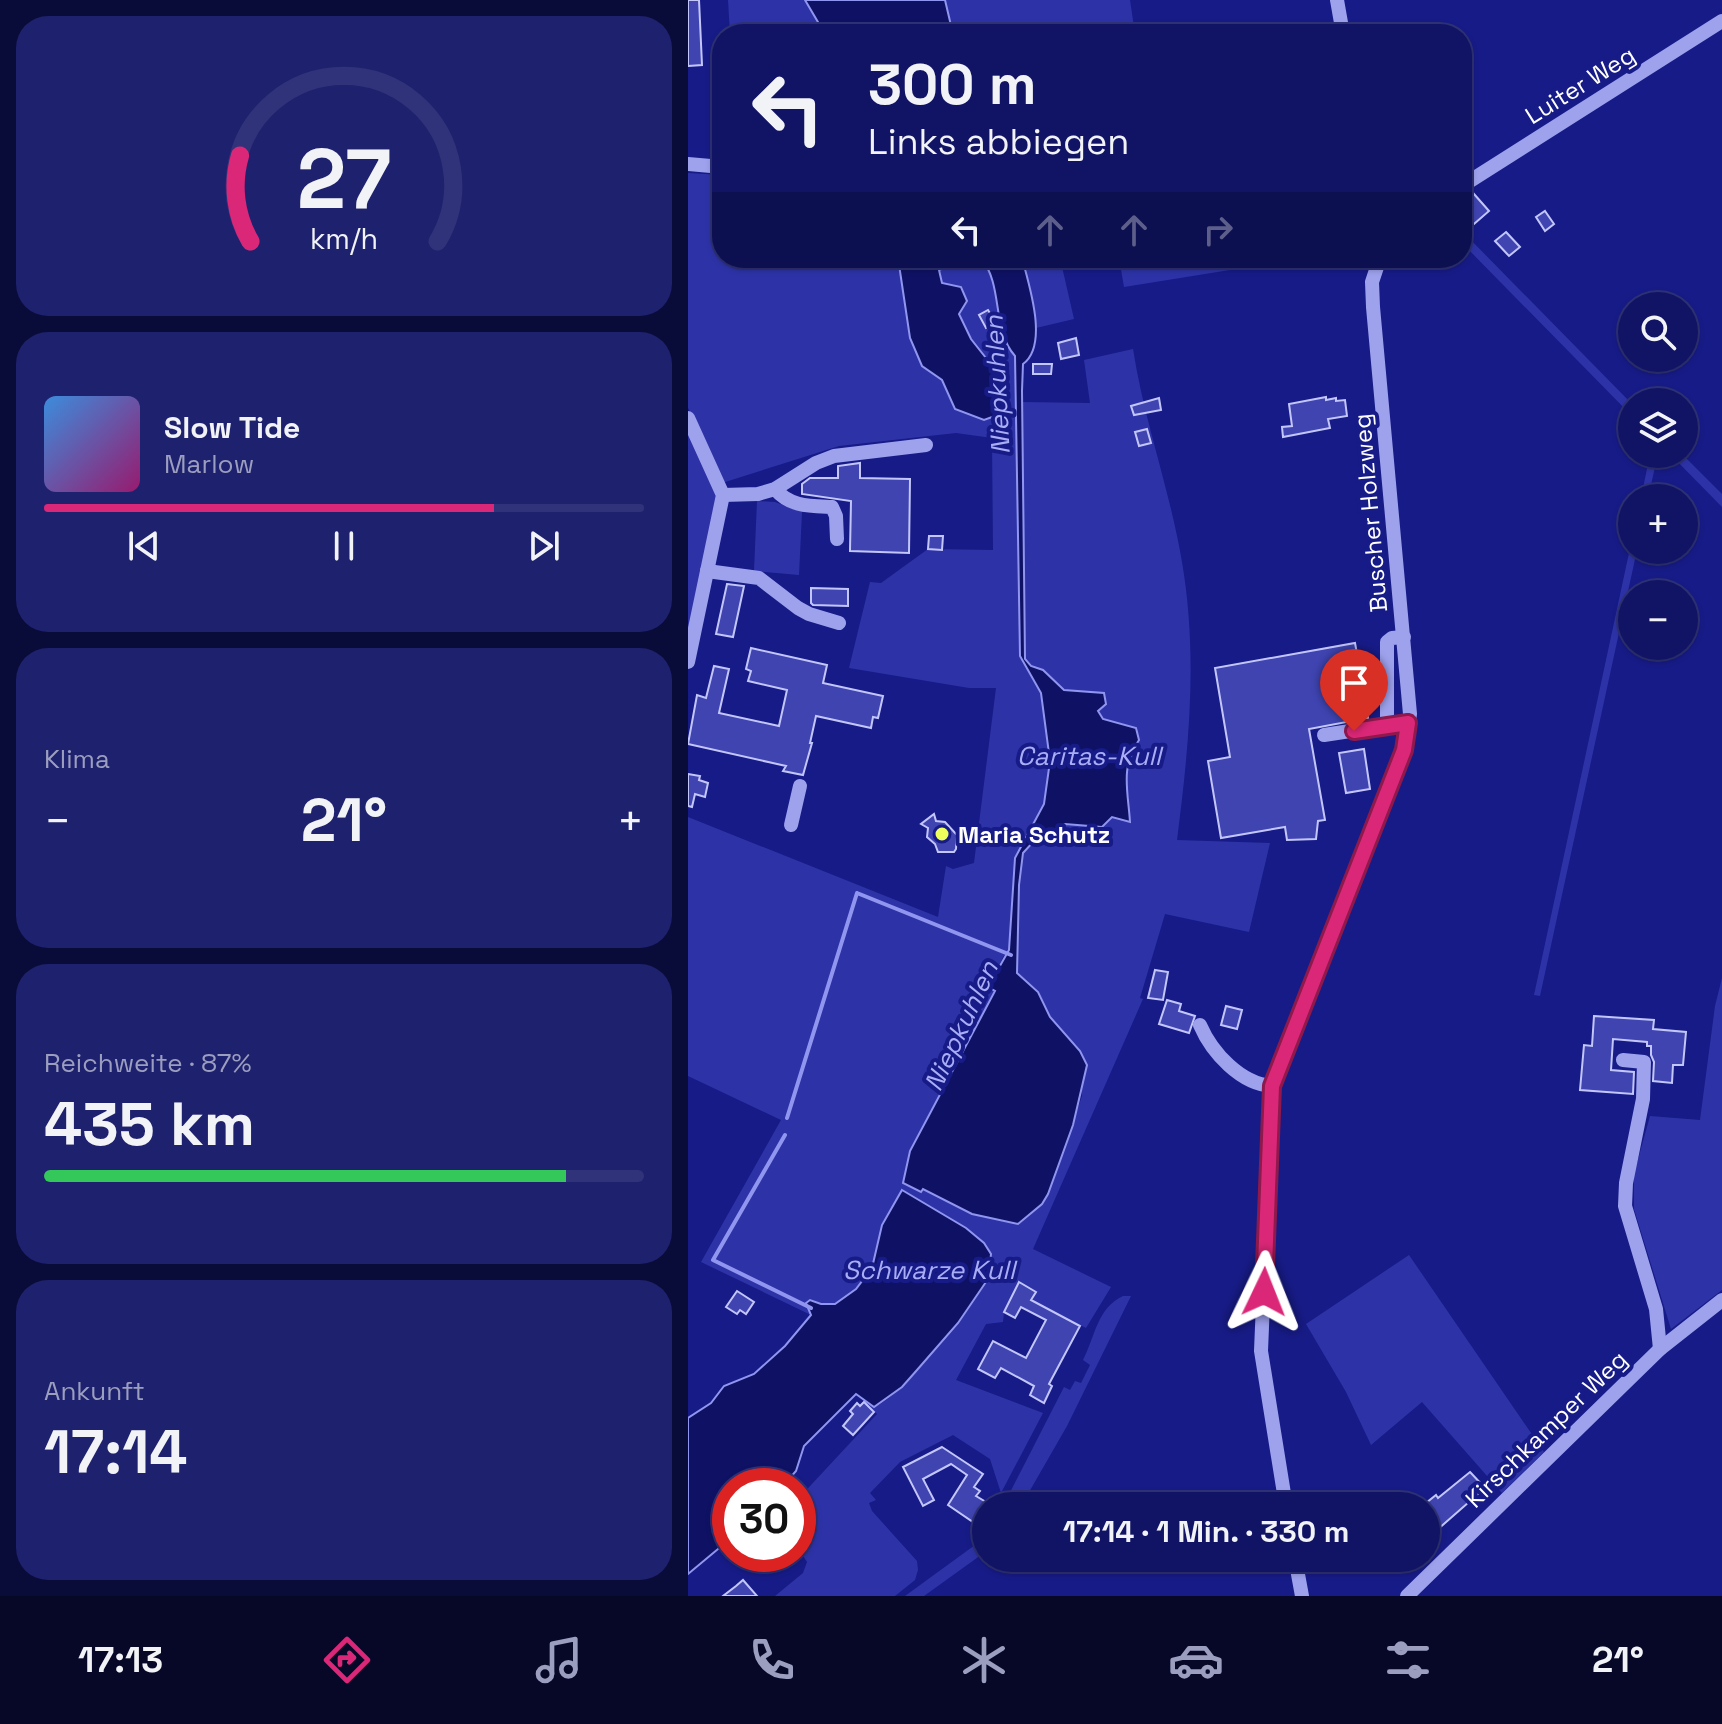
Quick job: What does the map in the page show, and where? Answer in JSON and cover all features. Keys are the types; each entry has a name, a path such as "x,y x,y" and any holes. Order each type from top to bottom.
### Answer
{"street":[{"path":"1337,0 1341,24"},
{"name":"Luiter Weg","path":"1472,180 1722,21"},
{"path":"688,164 712,166"},
{"name":"Buscher Holzweg","path":"1284,1492 1261,1351 1272,1086 1404,750 1408,723 1404,637 1373,307 1372,282 1377,268"},
{"path":"688,418 723,495 688,662"},
{"path":"723,495 758,494 775,489 816,463 834,456 926,445"},
{"path":"775,489 794,504 832,507 836,516 837,539"},
{"path":"707,571 759,578 798,608 839,623"},
{"path":"1387,725 1387,642 1390,638 1404,637"},
{"path":"1324,735 1408,723"},
{"path":"791,825 800,786"},
{"path":"1200,1025 1208,1045 1218,1055 1258,1085 1272,1086"},
{"path":"1623,1060 1644,1062 1643,1099 1628,1171 1625,1206 1653,1298 1660,1349"},
{"name":"Kirschkamper Weg","path":"1407,1596 1660,1349 1722,1300"},
{"path":"1298,1572 1302,1596"}],"shaded area":[{"path":"728,0 805,0 819,24 729,24"},
{"path":"945,0 1130,0 1134,24 951,24"},
{"path":"688,173 712,174 712,268 900,268 922,366 942,380 955,409 1001,378 971,339 959,314 967,301 942,283 938,270 988,268 994,284 1003,336 1015,355 1020,656 1041,693 1050,760 1044,804 1015,858 1009,950 989,987 995,991 910,1151 922,1189 1048,1194 1082,1096 1080,1051 1050,1017 1038,992 1017,973 1023,853 1033,842 1065,824 1102,827 1129,801 1125,777 1136,728 1103,719 1098,711 1104,693 1064,690 1043,670 1031,666 1025,659 1022,402 1090,403 1084,360 1133,349 1177,535 1187,597 1191,666 1188,736 1177,840 1270,843 1249,932 1165,914 1140,998 1143,999 1033,1249 1111,1287 1086,1328 1032,1300 1036,1291 1018,1282 1004,1312 1003,1322 986,1324 956,1380 1043,1413 1002,1492 990,1459 953,1435 900,1462 870,1493 876,1500 869,1503 872,1511 917,1561 915,1580 895,1596 775,1596 803,1572 816,1572 816,1480 877,1414 861,1398 875,1407 884,1402 908,1380 935,1346 918,1198 882,1225 872,1268 856,1289 835,1304 810,1300 811,1315 701,1262 781,1120 688,1076 688,817 938,917 946,866 953,869 974,863 996,688 969,688 849,668 870,582 881,583 928,549 993,550 992,438 956,433 839,446 722,483 688,408"},
{"path":"1472,241 1618,390 1618,402 1472,253"},
{"path":"1024,268 1062,268 1074,319 1036,328"},
{"path":"1121,268 1242,268 1124,287"},
{"path":"688,426 720,496 688,637"},
{"path":"1647,468 1655,468 1651,484 1644,484"},
{"path":"1684,468 1696,468 1722,494 1722,507"},
{"path":"757,501 775,502 802,512 799,575 754,571"},
{"path":"1627,564 1634,564 1630,580 1623,580"},
{"path":"1618,604 1618,637 1540,996 1534,995"},
{"path":"1722,978 1722,1290 1671,1329 1634,1209 1634,1174 1650,1116 1700,1120 1715,1006"},
{"path":"1409,1255 1544,1452 1502,1493 1422,1402 1371,1445 1346,1392 1306,1324"},
{"path":"1131,1296 1067,1426 1029,1492 1010,1492 1064,1387 1070,1390 1075,1381 1081,1383 1090,1365 1083,1360 1102,1315 1114,1301"},
{"path":"972,1547 972,1561 924,1596 905,1596"}],"water":[{"path":"805,0 945,0 951,24 819,24"},
{"name":"Niepkuhlen","path":"900,268 944,268 939,270 942,283 961,287 967,301 959,314 971,339 1001,377 1003,413 984,420 955,409 942,380 922,366 910,338"},
{"name":"Caritas-Kull","path":"1024,268 1035,314 1035,343 1031,355 1023,364 1022,391 1025,659 1031,666 1043,670 1064,690 1104,693 1106,704 1098,711 1103,719 1136,728 1139,740 1127,770 1130,822 1112,817 1102,827 1065,824 1033,842 1023,853 1017,973 1038,992 1050,1017 1080,1051 1087,1065 1073,1125 1048,1194 1042,1204 1018,1224 972,1214 923,1189 921,1192 903,1183 910,1151 995,991 988,987 1009,950 1015,858 1044,804 1050,761 1041,693 1020,656 1015,356 1003,333 988,269"},
{"name":"Schwarze Kull","path":"902,1190 966,1228 984,1243 991,1254 988,1279 958,1323 902,1387 874,1407 856,1394 804,1446 797,1468 712,1468 712,1554 688,1574 688,1418 711,1403 724,1386 754,1374 785,1346 811,1315 806,1303 810,1300 835,1304 856,1289 872,1268 882,1225"}],"building":[{"path":"688,0 699,0 702,65 688,66"},
{"path":"1474,194 1489,211 1472,226"},
{"path":"1545,211 1554,224 1545,231 1536,217"},
{"path":"1506,232 1520,247 1509,256 1495,241"},
{"path":"988,310 996,323 986,328 979,315"},
{"path":"1076,338 1079,355 1061,359 1058,343"},
{"path":"1033,364 1052,364 1051,374 1033,374"},
{"path":"1326,397 1326,400 1345,400 1347,416 1328,419 1330,428 1283,437 1282,427 1292,426 1289,404"},
{"path":"1159,398 1161,410 1134,415 1131,406"},
{"path":"1147,429 1151,443 1139,446 1135,432"},
{"path":"860,463 860,478 910,479 909,553 850,551 851,501 802,494 802,484 810,478 838,478 838,466"},
{"path":"929,536 943,536 942,550 928,549"},
{"path":"727,584 744,586 733,637 716,634"},
{"path":"811,588 848,589 848,606 813,605"},
{"path":"1355,643 1361,675 1369,673 1373,699 1365,700 1368,718 1309,729 1325,820 1318,821 1316,839 1287,840 1285,827 1221,838 1208,761 1230,757 1215,668"},
{"path":"751,648 827,665 823,683 883,696 878,718 873,717 871,728 816,716 803,775 783,771 786,766 688,744 697,695 706,698 714,666 729,669 719,713 779,726 787,690 748,681 751,671 746,669"},
{"path":"1364,749 1370,789 1346,793 1339,753"},
{"path":"688,774 700,776 699,780 708,783 705,797 695,794 692,807 688,806"},
{"name":"Maria Schutz","path":"934,814 936,821 945,822 957,835 954,852 938,852 927,837 928,828 921,824"},
{"path":"1155,970 1168,972 1163,1000 1148,998"},
{"path":"1167,1000 1181,1004 1179,1011 1195,1016 1189,1033 1159,1024"},
{"path":"1226,1006 1242,1010 1237,1029 1221,1025"},
{"path":"1594,1016 1654,1020 1653,1029 1686,1032 1683,1065 1673,1065 1672,1083 1653,1081 1654,1062 1651,1046 1647,1046 1647,1042 1613,1039 1611,1070 1634,1072 1633,1094 1580,1090 1584,1045 1592,1046"},
{"path":"1019,1282 1036,1292 1031,1300 1080,1326 1049,1384 1052,1386 1044,1403 1030,1395 1034,1386 1001,1368 995,1378 978,1369 993,1341 1026,1358 1046,1320 1021,1307 1015,1318 1004,1312"},
{"path":"737,1291 754,1302 746,1314 740,1310 737,1314 726,1307"},
{"path":"864,1402 874,1412 853,1435 843,1426 857,1403 860,1406"},
{"path":"942,1447 983,1474 974,1487 980,1491 972,1492 972,1521 948,1505 967,1475 951,1464 923,1479 934,1500 923,1506 903,1467"},
{"path":"1470,1472 1485,1488 1440,1527 1440,1496"},
{"path":"743,1580 757,1596 723,1596 736,1586"}],"waterway":[{"path":"787,1118 857,893 1011,955"},
{"path":"785,1135 713,1260 811,1308"}],"place":[{"name":"Maria Schutz","path":"942,834"}],"route":[{"path":"1264,1292 1272,1086 1404,750 1408,723 1354,731"}]}
